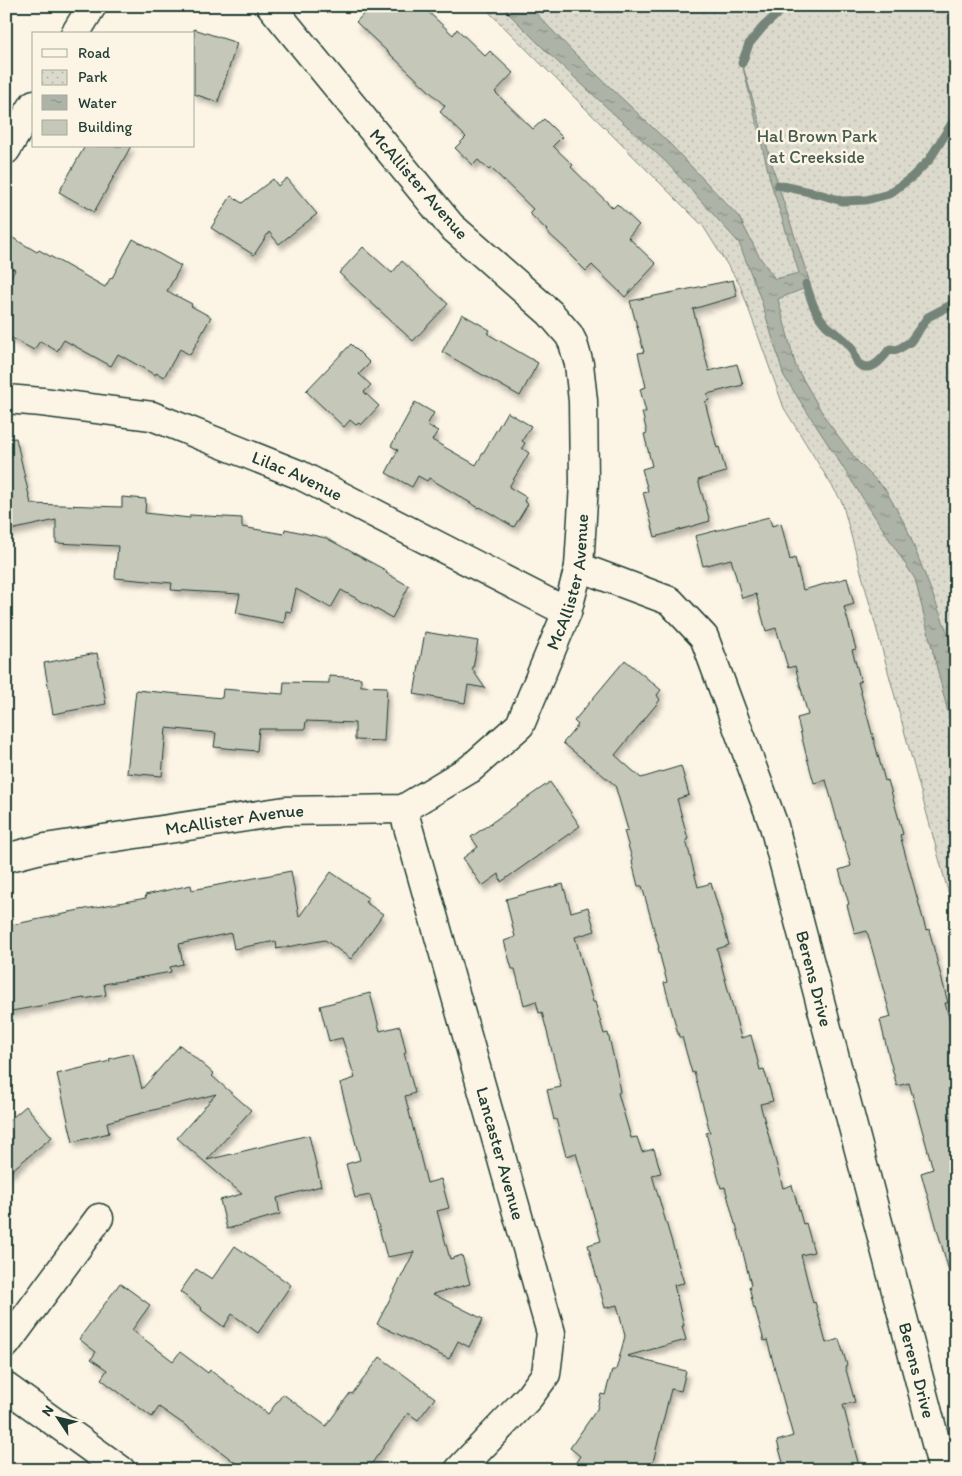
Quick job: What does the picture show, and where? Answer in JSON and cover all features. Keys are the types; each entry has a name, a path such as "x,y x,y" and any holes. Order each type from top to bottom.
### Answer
{"street":[{"path":"77,32 92,6"},
{"name":"McAllister Avenue","path":"6,858 45,848 284,811 403,809 470,769 520,725 567,612 578,567 584,482 583,401 579,364 573,343 569,335 550,313 451,226 270,6"},
{"path":"6,150 32,107"},
{"name":"Lilac Avenue","path":"6,399 152,416 300,475 567,612"},
{"name":"Berens Drive","path":"578,567 670,601 704,638 774,826 943,1470"},
{"name":"Lancaster Avenue","path":"403,809 552,1333 546,1374 529,1397 459,1470"},
{"path":"6,1344 99,1218"},
{"path":"6,1386 121,1470"}],"green space":[{"name":"Hal Brown Park at Creekside","path":"483,6 956,6 956,921 842,502 784,408 740,285 703,226"}],"water":[{"path":"501,6 529,6 574,53 670,144 739,217 759,256 775,279 799,273 771,183 742,63 809,280 803,289 778,299 796,367 827,421 858,462 885,489 906,526 948,634 956,660 956,745 915,579 784,376 760,297 739,243 667,163 547,52"}],"building":[{"path":"371,6 422,6 453,35 457,29 485,56 490,51 513,73 495,92 533,129 544,119 562,137 553,146 573,165 571,167 613,208 617,204 639,225 628,237 656,264 625,297 592,265 586,271 529,213 533,209 491,168 489,170 478,160 473,165 455,148 466,137 440,112 445,106 356,22"},
{"path":"194,29 237,43 218,102 195,94"},
{"path":"84,148 130,148 94,212 59,192"},
{"path":"287,178 317,214 279,244 269,232 254,255 211,228 231,196 242,203 273,179 278,186"},
{"path":"6,234 105,287 112,278 133,239 181,266 167,291 192,304 191,306 211,317 190,355 180,349 164,377 156,373 155,375 118,354 111,366 64,340 57,351 40,341 34,350 6,335 6,286 15,270 6,265"},
{"path":"363,247 392,273 402,261 448,304 413,341 339,273"},
{"path":"733,280 737,296 693,309 709,371 737,364 743,385 707,394 709,400 705,402 717,448 719,447 726,472 698,480 710,521 655,537 643,492 648,491 642,469 652,466 644,434 647,433 642,412 646,412 640,389 646,387 638,353 644,352 630,301"},
{"path":"462,314 490,330 488,334 538,363 520,396 442,352"},
{"path":"351,344 370,363 359,374 371,385 364,392 379,406 361,425 359,423 356,425 350,420 344,427 306,391"},
{"path":"415,402 434,413 427,425 438,431 432,440 476,465 507,412 531,426 522,441 525,443 522,448 529,453 509,487 526,497 524,501 528,504 514,527 429,478 427,481 418,476 412,487 386,473 398,450 391,446"},
{"path":"16,438 31,504 122,507 122,497 146,499 145,513 190,518 190,515 242,518 242,527 284,534 285,529 326,538 387,571 386,573 409,586 392,618 341,590 331,608 296,589 291,612 286,611 284,623 236,613 240,594 171,590 172,583 115,578 118,546 56,543 56,520 6,531 6,439"},
{"path":"769,517 772,526 781,523 790,560 795,558 803,590 847,578 854,604 844,607 856,649 852,650 861,682 858,682 885,781 888,780 903,834 900,835 926,930 929,929 948,1003 945,1003 956,1042 956,1271 949,1271 921,1173 933,1169 909,1083 897,1086 889,1057 880,1020 891,1017 867,931 855,934 847,905 849,904 839,870 851,866 838,820 826,780 814,783 806,754 797,718 808,715 795,666 788,668 776,628 766,631 756,594 742,598 731,559 703,566 695,536"},
{"path":"425,632 478,641 472,669 485,688 468,685 465,703 414,694"},
{"path":"97,653 106,704 53,714 44,663"},
{"path":"625,660 661,690 657,695 660,700 615,755 641,778 681,766 689,795 677,799 688,839 686,840 698,887 711,883 729,945 717,949 741,1038 751,1035 760,1070 764,1069 773,1101 760,1104 783,1188 792,1185 803,1224 806,1223 814,1252 801,1255 813,1303 815,1302 826,1343 839,1339 847,1365 845,1366 855,1402 843,1405 860,1470 785,1470 777,1441 793,1436 767,1340 764,1341 754,1309 749,1286 751,1285 736,1224 725,1187 721,1188 706,1133 710,1132 694,1072 692,1073 682,1037 679,1037 664,983 667,982 659,948 642,886 638,886 624,831 628,830 615,785 563,743 578,725 574,721"},
{"path":"329,676 361,678 361,686 387,687 384,741 355,740 355,723 306,721 305,729 259,729 257,751 214,747 216,733 166,728 162,776 127,773 136,690 222,698 223,689 283,694 284,682 329,683"},
{"path":"550,782 580,826 501,882 499,874 482,886 463,858 478,847 471,837"},
{"path":"291,871 299,917 331,872 368,898 365,902 383,914 351,959 325,940 276,949 276,941 234,949 231,933 179,944 183,964 170,967 171,972 104,984 106,995 6,1012 6,926 146,898 145,895 191,885 192,890"},
{"path":"563,884 571,912 588,907 595,931 575,937 604,1034 608,1033 619,1081 620,1092 618,1093 631,1138 637,1137 642,1152 654,1149 661,1173 652,1175 684,1283 674,1285 686,1340 627,1356 686,1371 681,1391 671,1389 651,1470 571,1470 580,1456 570,1448 597,1409 601,1394 605,1395 612,1370 616,1370 625,1336 617,1305 605,1308 588,1245 601,1241 576,1153 566,1156 556,1119 554,1120 547,1090 561,1087 542,1012 539,1013 536,1001 524,1005 515,969 512,969 504,941 515,937 506,899"},
{"path":"370,993 380,1031 400,1026 406,1052 404,1053 415,1093 405,1096 427,1183 441,1179 449,1208 437,1211 450,1259 462,1255 470,1284 433,1294 483,1319 469,1347 458,1341 449,1359 377,1324 414,1252 387,1257 370,1195 355,1198 346,1164 360,1160 340,1083 355,1078 342,1038 329,1041 320,1006"},
{"path":"180,1045 214,1074 212,1076 251,1110 207,1160 309,1135 321,1186 277,1198 280,1214 227,1229 220,1200 242,1194 177,1138 216,1094 107,1122 109,1133 73,1142 57,1074 110,1061 109,1059 133,1053 142,1089"},
{"path":"26,1106 52,1137 6,1175 6,1123"},
{"path":"235,1246 291,1285 258,1333 232,1314 224,1327 180,1292 196,1269 212,1279"},
{"path":"120,1283 150,1305 132,1330 173,1361 180,1352 208,1373 210,1370 268,1414 283,1394 326,1426 380,1357 435,1398 418,1420 408,1413 367,1470 245,1470 159,1407 152,1417 101,1379 107,1370 91,1359 96,1352 79,1339"}],"waterway":[{"path":"742,63 749,44 763,27 786,6"},
{"path":"778,185 842,201 866,200 889,194 912,177 929,160 956,117"},
{"path":"806,284 819,317 849,344 857,362 866,367 876,364 890,349 897,350 910,342 928,317 951,305 956,296"}]}
